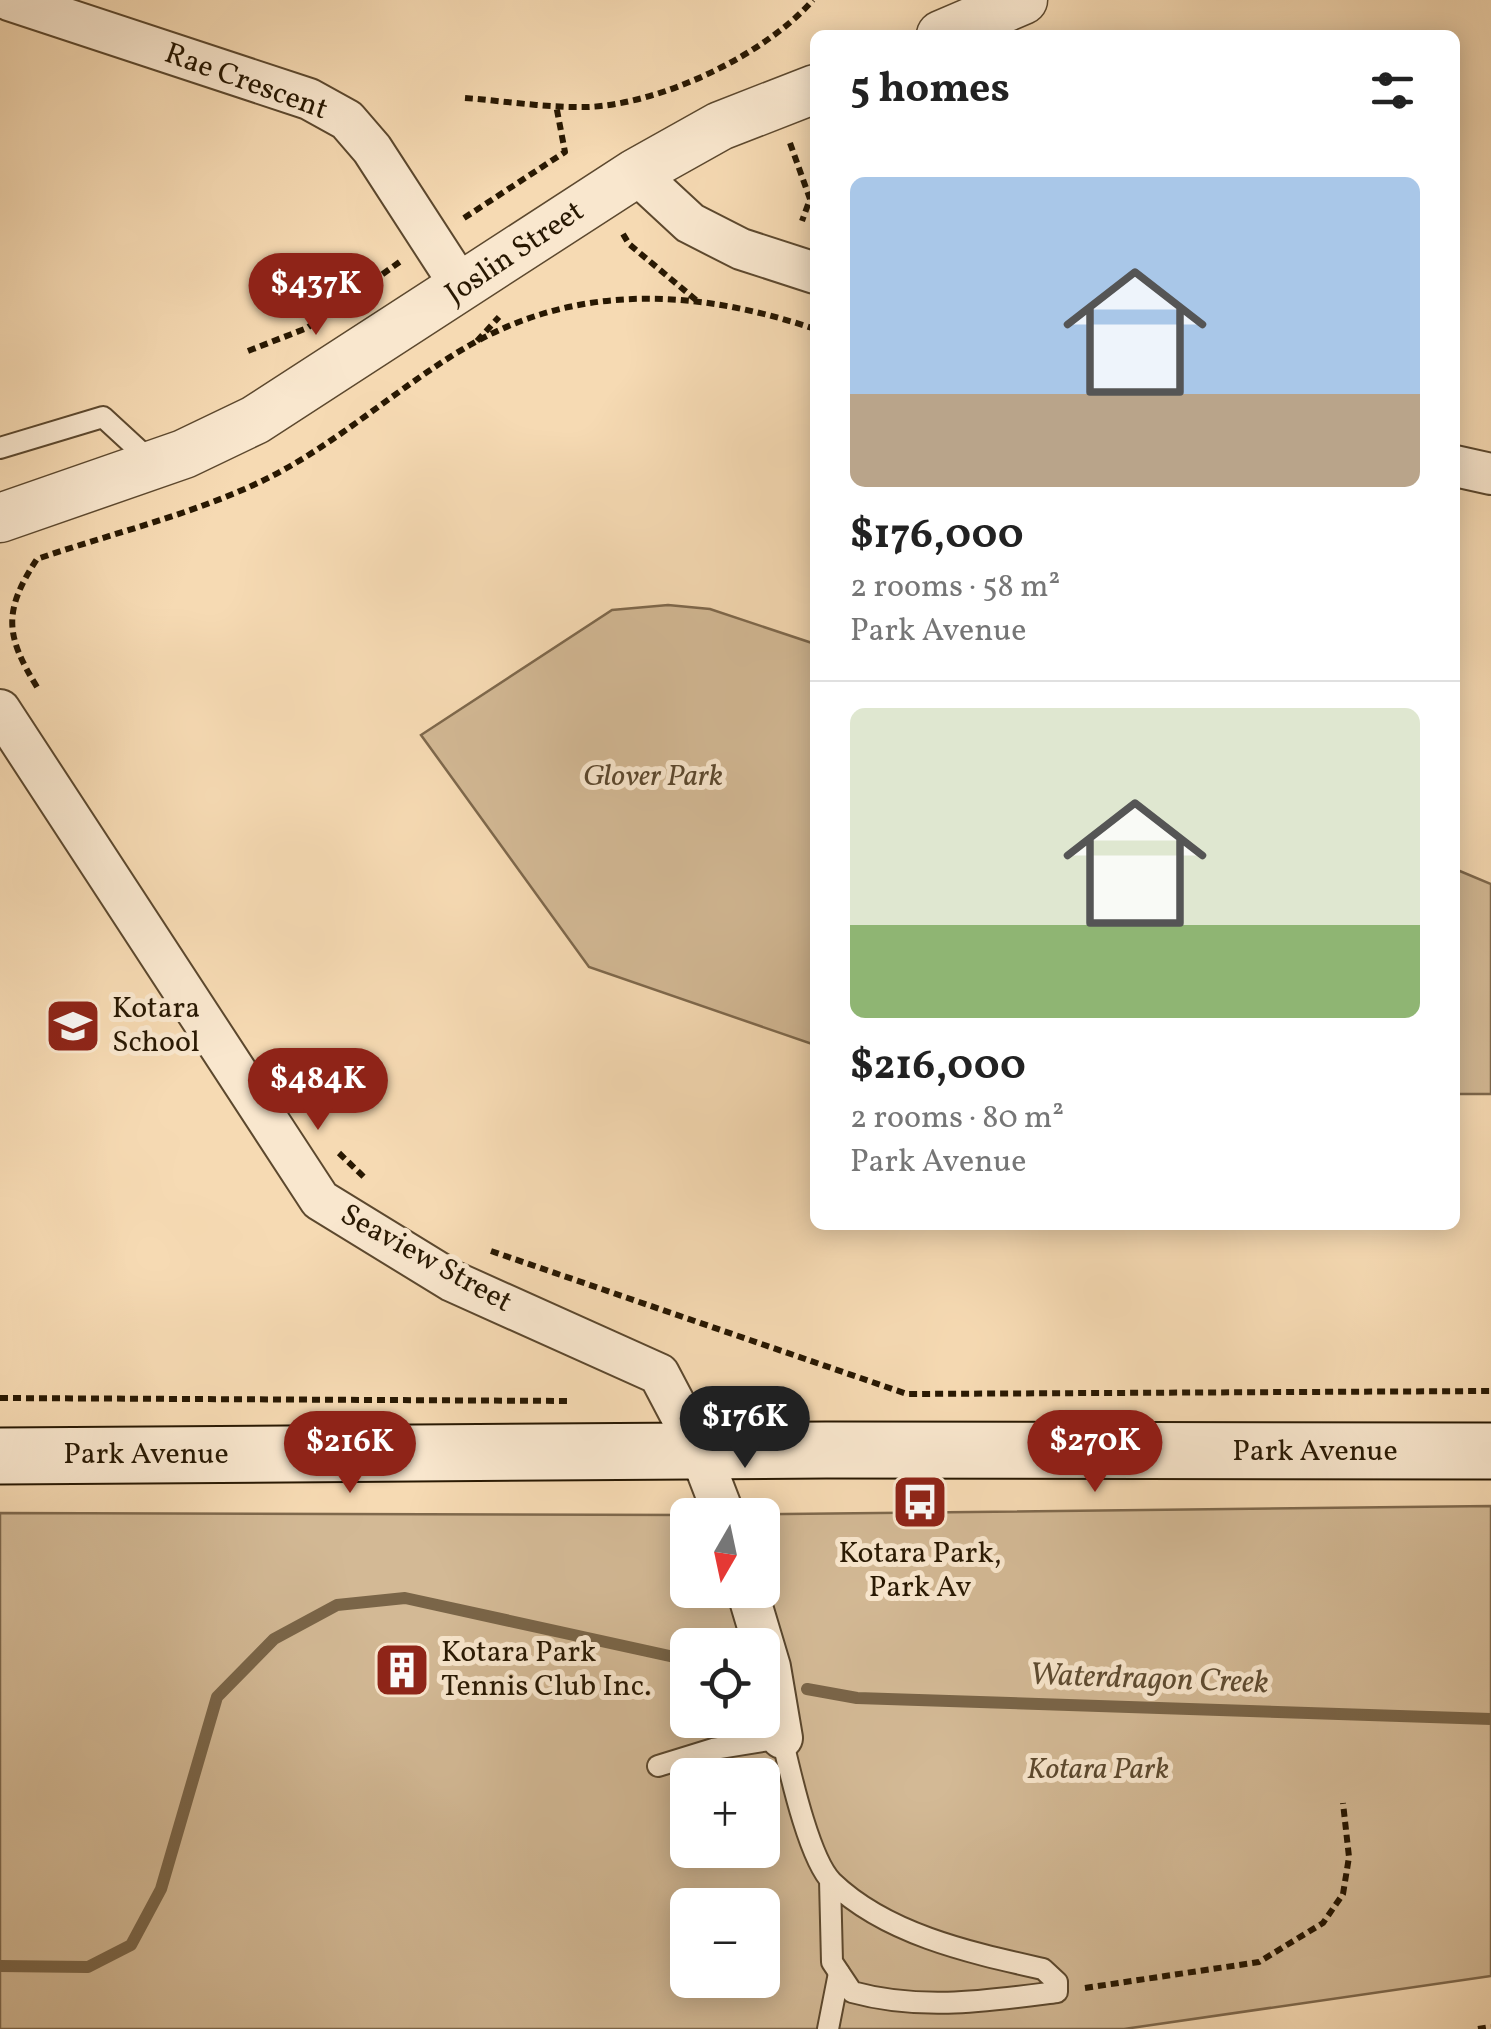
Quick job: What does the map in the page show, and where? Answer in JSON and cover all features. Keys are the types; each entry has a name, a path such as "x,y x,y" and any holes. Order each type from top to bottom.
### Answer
{"main road":[{"name":"Park Avenue","path":"0,1456 698,1450 1491,1451"}],"street":[{"name":"Rae Crescent","path":"8,0 309,99 347,120 372,150 462,288"},
{"path":"953,30 1024,0"},
{"name":"Joslin Street","path":"0,518 155,465 255,420 636,172 720,126 810,90"},
{"path":"636,172 690,223 741,249 810,271"},
{"path":"1460,467 1491,474"},
{"name":"Seaview Street","path":"0,710 320,1200 452,1280 659,1374 698,1450 717,1498"},
{"path":"752,1608 770,1667 782,1738"}],"lane":[{"path":"0,448 104,416 155,465"},
{"path":"658,1766 714,1749 782,1738 799,1809 830,1880 832,1962 852,1992 890,2003 951,2005 1057,1992 1058,1982 1043,1968 899,1928 830,1880"},
{"path":"828,2029 840,1973"}],"path":[{"path":"465,98 556,105 609,103 704,77 796,20 813,0"},
{"path":"458,222 565,152 556,105"},
{"path":"788,137 810,190"},
{"path":"802,221 810,200"},
{"path":"623,234 629,244 696,300"},
{"path":"248,351 307,328 402,261"},
{"path":"39,691 13,649 22,582 38,559 260,482 404,392 470,345 592,302 696,300 739,305 810,327"},
{"path":"336,1149 375,1188"},
{"path":"477,1246 907,1394 1491,1391"},
{"path":"0,1398 579,1400"},
{"path":"1057,1992 1260,1962 1322,1923 1343,1894 1349,1858 1343,1803"},
{"path":"1478,2029 1491,2026"}],"green space":[{"name":"Glover Park","path":"668,605 710,609 810,642 810,1043 589,967 421,735 612,610"},
{"path":"1460,871 1491,884 1491,1094 1460,1094"},
{"name":"Kotara Park","path":"1491,1506 1491,1976 1124,2029 0,2029 0,1513 670,1515 670,1608 780,1608 780,1514"}],"waterway":[{"name":"Waterdragon Creek","path":"0,1966 88,1967 131,1945 161,1889 217,1697 274,1639 337,1605 405,1598 670,1656"},
{"name":"Waterdragon Creek","path":"807,1689 857,1698 1491,1719"}],"place":[{"name":"Kotara School","path":"73,1026"},
{"name":"Kotara Park, Park Av","path":"920,1502"},
{"name":"Kotara Park Tennis Club Inc.","path":"402,1670"}]}
